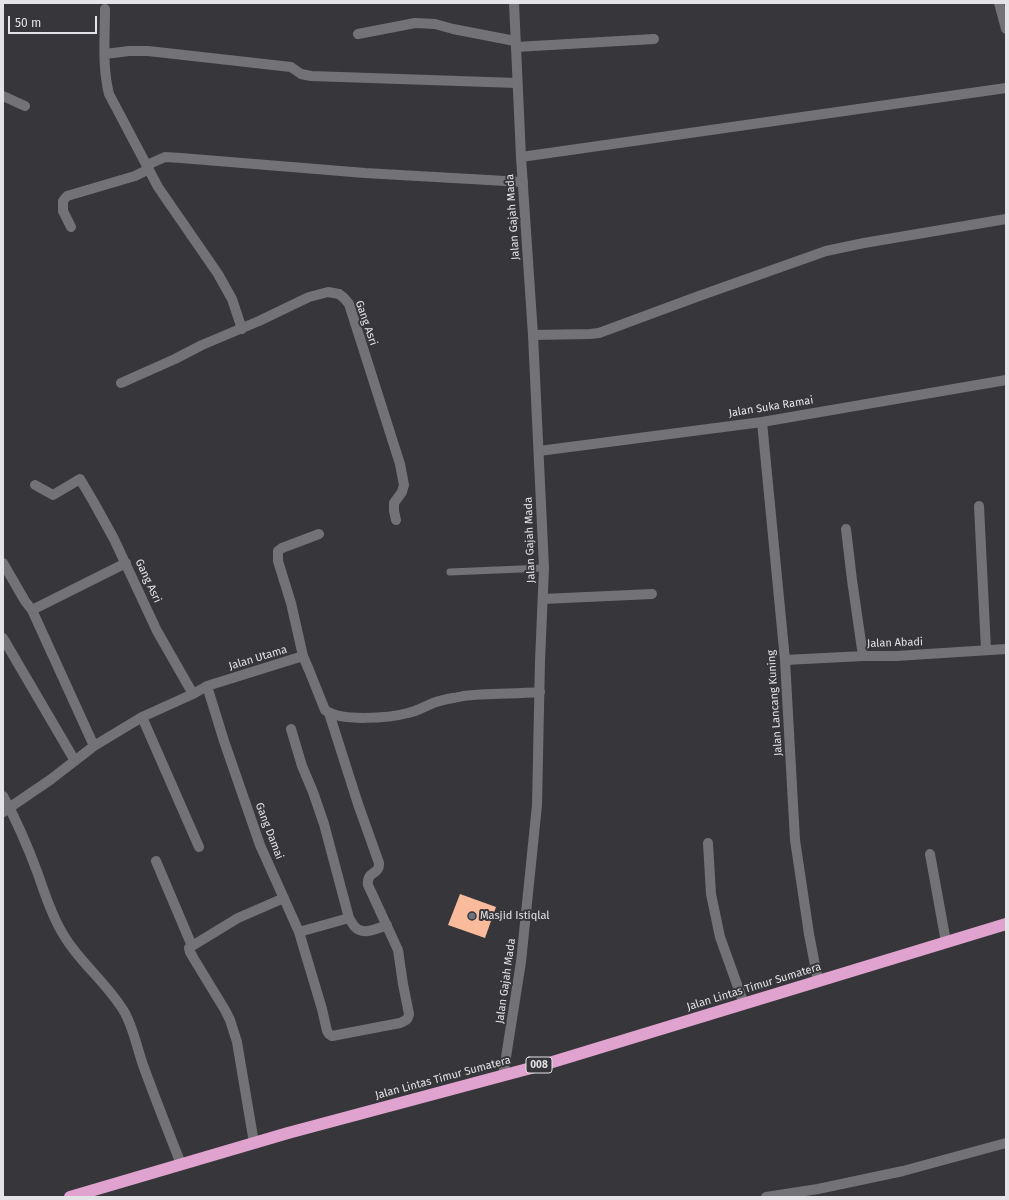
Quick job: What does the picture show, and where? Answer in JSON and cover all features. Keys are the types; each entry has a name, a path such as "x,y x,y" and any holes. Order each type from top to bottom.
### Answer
{"highway":[{"name":"Jalan Lintas Timur Sumatera","path":"70,1197 303,1129 503,1076 1006,924"}],"street":[{"name":"Jalan Gajah Mada","path":"503,1076 522,962 537,805 544,568 534,335 521,157 514,3"},
{"path":"998,3 1006,29"},
{"path":"105,9 106,82 109,94 158,187 218,274 232,299 242,329"},
{"path":"358,34 415,24 435,24 516,44 654,39"},
{"path":"105,54 129,51 148,51 291,67 301,74 311,76 517,83"},
{"path":"521,157 1006,88"},
{"path":"3,96 25,106"},
{"path":"71,227 63,211 63,201 67,196 135,176 165,157 365,173 523,182"},
{"path":"534,335 600,333 826,251 864,243 1006,219"},
{"name":"Gang Asri","path":"121,383 175,360 202,345 242,329 309,297 328,292 339,294 349,304 400,464 404,485 402,492 394,503 396,520"},
{"name":"Jalan Suka Ramai","path":"539,451 762,422 1006,380"},
{"name":"Jalan Lancang Kuning","path":"762,422 785,660 795,840 809,934 818,981"},
{"name":"Gang Asri","path":"35,485 53,495 80,479 114,539 157,631 193,694"},
{"path":"979,506 986,650"},
{"path":"846,530 863,656"},
{"path":"303,656 291,603 278,561 278,551 282,548 319,534"},
{"path":"3,563 25,601 32,610 94,746"},
{"path":"32,610 126,563"},
{"path":"543,599 652,594"},
{"path":"3,638 75,761"},
{"name":"Jalan Abadi","path":"785,660 896,656 1006,649"},
{"name":"Jalan Utama","path":"6,810 50,780 94,746 142,717 207,686 303,656 322,704 325,710 329,713 379,865 377,870 370,875 368,882 387,925"},
{"name":"Gang Damai","path":"207,686 224,741 260,845 299,932 328,1034 332,1036 400,1023 408,1018 409,1014 398,950 387,925"},
{"path":"329,713 348,717 374,718 408,714 436,702 464,696 540,692"},
{"path":"142,717 198,848"},
{"path":"291,729 302,766 324,824 350,918 358,930 368,931 387,925"},
{"path":"3,796 6,810 27,845 48,904 59,927 72,949 115,997 126,1015 134,1033 143,1063 180,1164"},
{"path":"708,843 710,894 720,936 744,1004"},
{"path":"930,854 946,942"},
{"path":"156,861 192,946"},
{"path":"254,1143 237,1042 230,1020 189,948 238,918 284,898"},
{"path":"299,932 350,918"},
{"path":"766,1197 818,1189 903,1171 1006,1143"}],"lane":[{"path":"450,572 544,568"}],"building":[{"name":"Masjid Istiqlal","path":"460,894 496,907 485,938 448,925"}],"place":[{"name":"Masjid Istiqlal","path":"472,916"}]}
